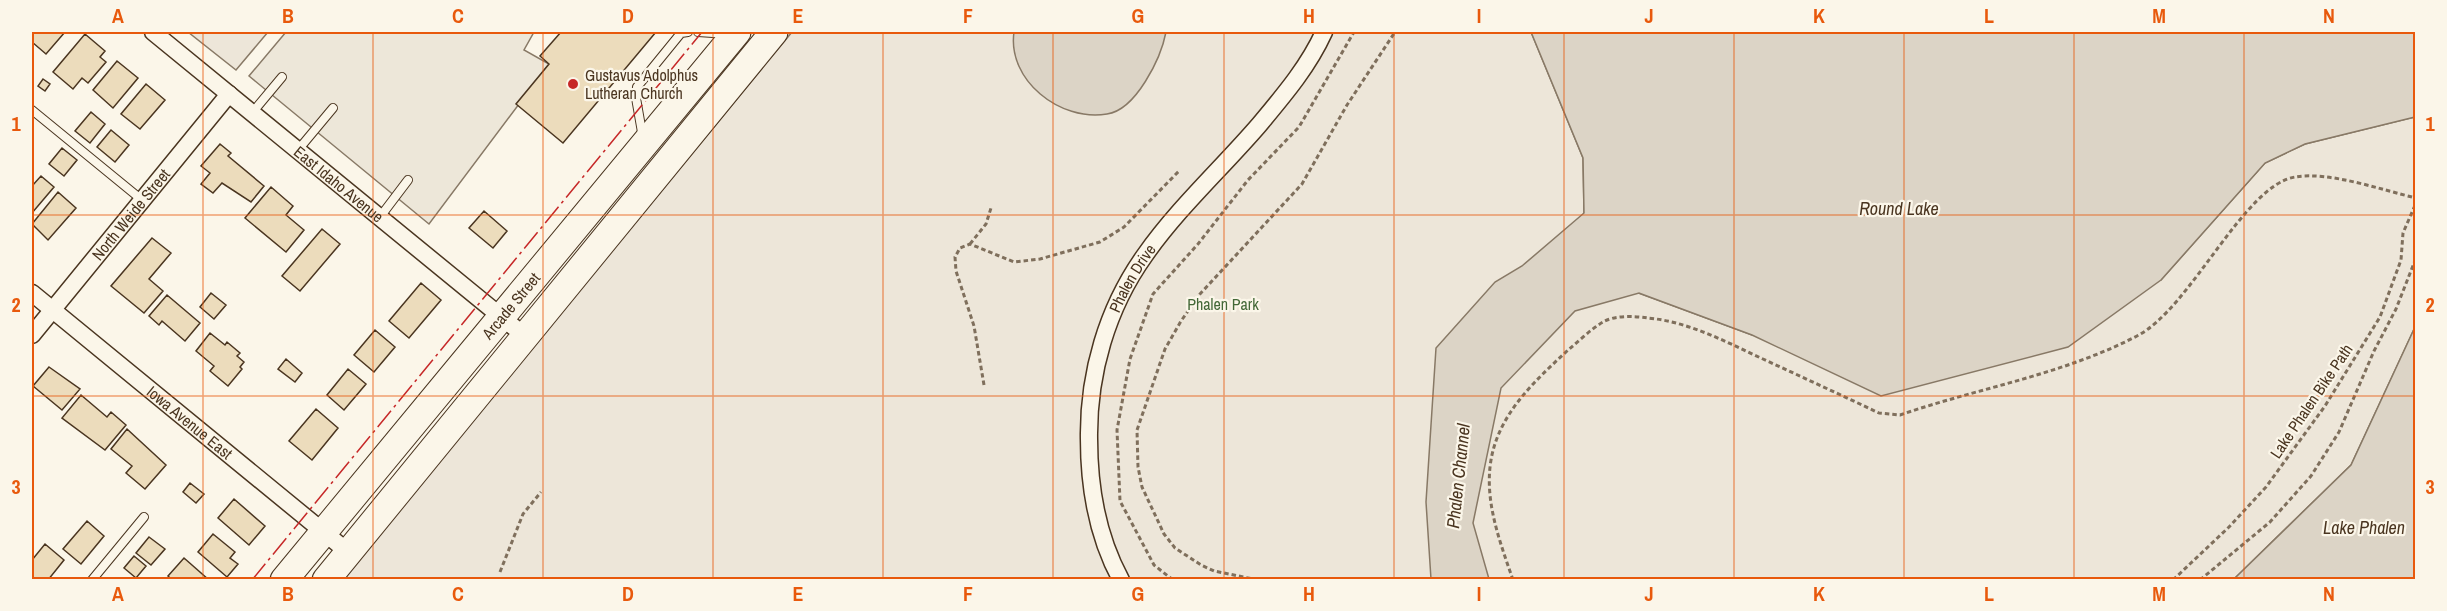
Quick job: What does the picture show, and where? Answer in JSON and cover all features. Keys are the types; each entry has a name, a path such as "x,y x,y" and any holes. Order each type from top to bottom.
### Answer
{"main road":[{"name":"Arcade Street","path":"326,579 774,32"},
{"name":"Arcade Street","path":"284,579 735,33"}],"street":[{"name":"East Idaho Avenue","path":"153,32 526,337"},
{"name":"Phalen Drive","path":"1121,579 1100,529 1089,476 1088,420 1095,365 1112,314 1144,255 1275,106 1312,58 1324,32"},
{"name":"North Weide Street","path":"32,335 229,94"},
{"name":"Iowa Avenue East","path":"32,293 348,552"}],"lane":[{"path":"644,144 636,98 637,87 681,33 688,32"},
{"path":"698,32 735,33"},
{"path":"252,113 282,77"},
{"path":"298,150 333,108"},
{"path":"32,110 142,200"},
{"path":"380,217 408,180"},
{"path":"92,579 144,517"}],"path":[{"path":"1173,579 1154,565 1120,501 1117,430 1130,359 1154,294 1198,244 1248,180 1299,127 1354,32"},
{"path":"1258,579 1214,571 1175,548 1164,534 1142,488 1138,467 1137,430 1165,349 1182,321 1200,294 1302,184 1347,105 1395,32"},
{"path":"970,244 1014,262 1040,259 1101,242 1124,227 1179,171"},
{"path":"1513,579 1496,529 1490,494 1491,460 1501,430 1511,410 1524,393 1581,339 1605,321 1625,317 1679,323 1723,339 1879,413 1900,415 2064,367 2139,335 2166,314 2266,190 2294,177 2324,178 2415,198"},
{"name":"Lake Phalen Bike Path","path":"2173,579 2229,527 2266,487 2325,406 2380,317 2401,260 2403,233 2415,203"},
{"path":"984,385 974,326 956,271 955,257 960,248 970,244 986,224 991,208"},
{"path":"2200,579 2270,522 2311,476 2339,432 2374,351 2396,309 2415,258"},
{"path":"500,572 523,514 541,492"}],"green space":[{"path":"188,32 268,32 236,70"},
{"name":"Phalen Park","path":"792,32 1531,32 1583,158 1584,213 1638,293 1752,335 2161,280 2265,163 2305,144 2415,117 2415,327 2351,465 2234,579 341,580"}],"shaded area":[{"path":"286,32 534,32 524,50 549,64 429,224 249,76"}],"water":[{"path":"1014,32 1166,32 1153,68 1146,81 1128,103 1107,114 1089,115 1055,104 1040,94 1028,81 1019,66 1014,50"},
{"name":"Round Lake","path":"1531,32 2415,32 2415,117 2305,144 2265,163 2161,280 2068,347 1881,396 1752,335 1639,293 1575,311 1501,388 1473,523 1489,579 1431,579 1426,502 1436,348 1495,282 1522,266 1584,213 1583,158"},
{"name":"Lake Phalen","path":"2415,327 2415,579 2234,579 2351,465"}],"building":[{"path":"32,32 65,32 46,54 32,42"},
{"name":"Gustavus Adolphus Lutheran Church","path":"561,32 656,32 563,143 516,104 549,64 540,56"},
{"path":"85,34 105,51 100,57 106,62 88,83 82,78 73,89 53,72"},
{"path":"117,61 138,78 113,108 93,90"},
{"path":"43,79 50,84 45,91 38,86"},
{"path":"146,84 165,100 140,129 121,114"},
{"path":"91,112 105,124 90,143 75,131"},
{"path":"111,130 129,145 115,162 97,147"},
{"path":"220,144 231,153 228,156 264,186 251,202 222,183 213,193 201,184 210,173 201,166"},
{"path":"62,148 77,160 64,176 49,164"},
{"path":"41,176 54,187 32,213 32,186"},
{"path":"271,187 293,206 286,215 304,230 286,252 245,218"},
{"path":"58,192 76,208 48,240 32,224"},
{"path":"484,211 507,231 493,248 469,228"},
{"path":"322,229 340,244 300,291 282,276"},
{"path":"152,238 171,253 149,279 163,291 144,313 111,286"},
{"path":"421,283 441,300 409,338 389,321"},
{"path":"211,293 226,305 214,319 200,307"},
{"path":"167,295 200,323 185,341 162,321 159,325 149,316"},
{"path":"375,330 395,347 374,372 354,355"},
{"path":"210,333 225,345 227,342 240,353 237,356 244,362 240,367 242,369 228,386 210,371 214,366 196,351"},
{"path":"286,359 302,373 295,382 278,369"},
{"path":"49,367 80,389 62,410 33,386"},
{"path":"348,369 366,384 344,410 327,395"},
{"path":"81,395 107,417 111,412 126,425 105,450 62,418"},
{"path":"316,409 338,428 312,460 289,441"},
{"path":"127,429 166,465 145,489 126,473 132,466 111,449"},
{"path":"190,483 204,494 196,503 183,492"},
{"path":"234,499 265,526 249,545 218,518"},
{"path":"87,521 104,536 81,564 63,549"},
{"path":"213,534 235,552 230,558 238,564 227,577 198,552"},
{"path":"149,537 165,549 151,565 136,553"},
{"path":"45,544 64,560 48,580 32,580 32,560"},
{"path":"134,556 146,566 136,578 124,568"},
{"path":"184,558 209,580 172,580 168,576"}],"power":[{"path":"252,580 702,32"}],"place":[{"name":"Gustavus Adolphus Lutheran Church","path":"573,84"}],"water label":[{"name":"Phalen Channel","path":"1458,476"}]}
